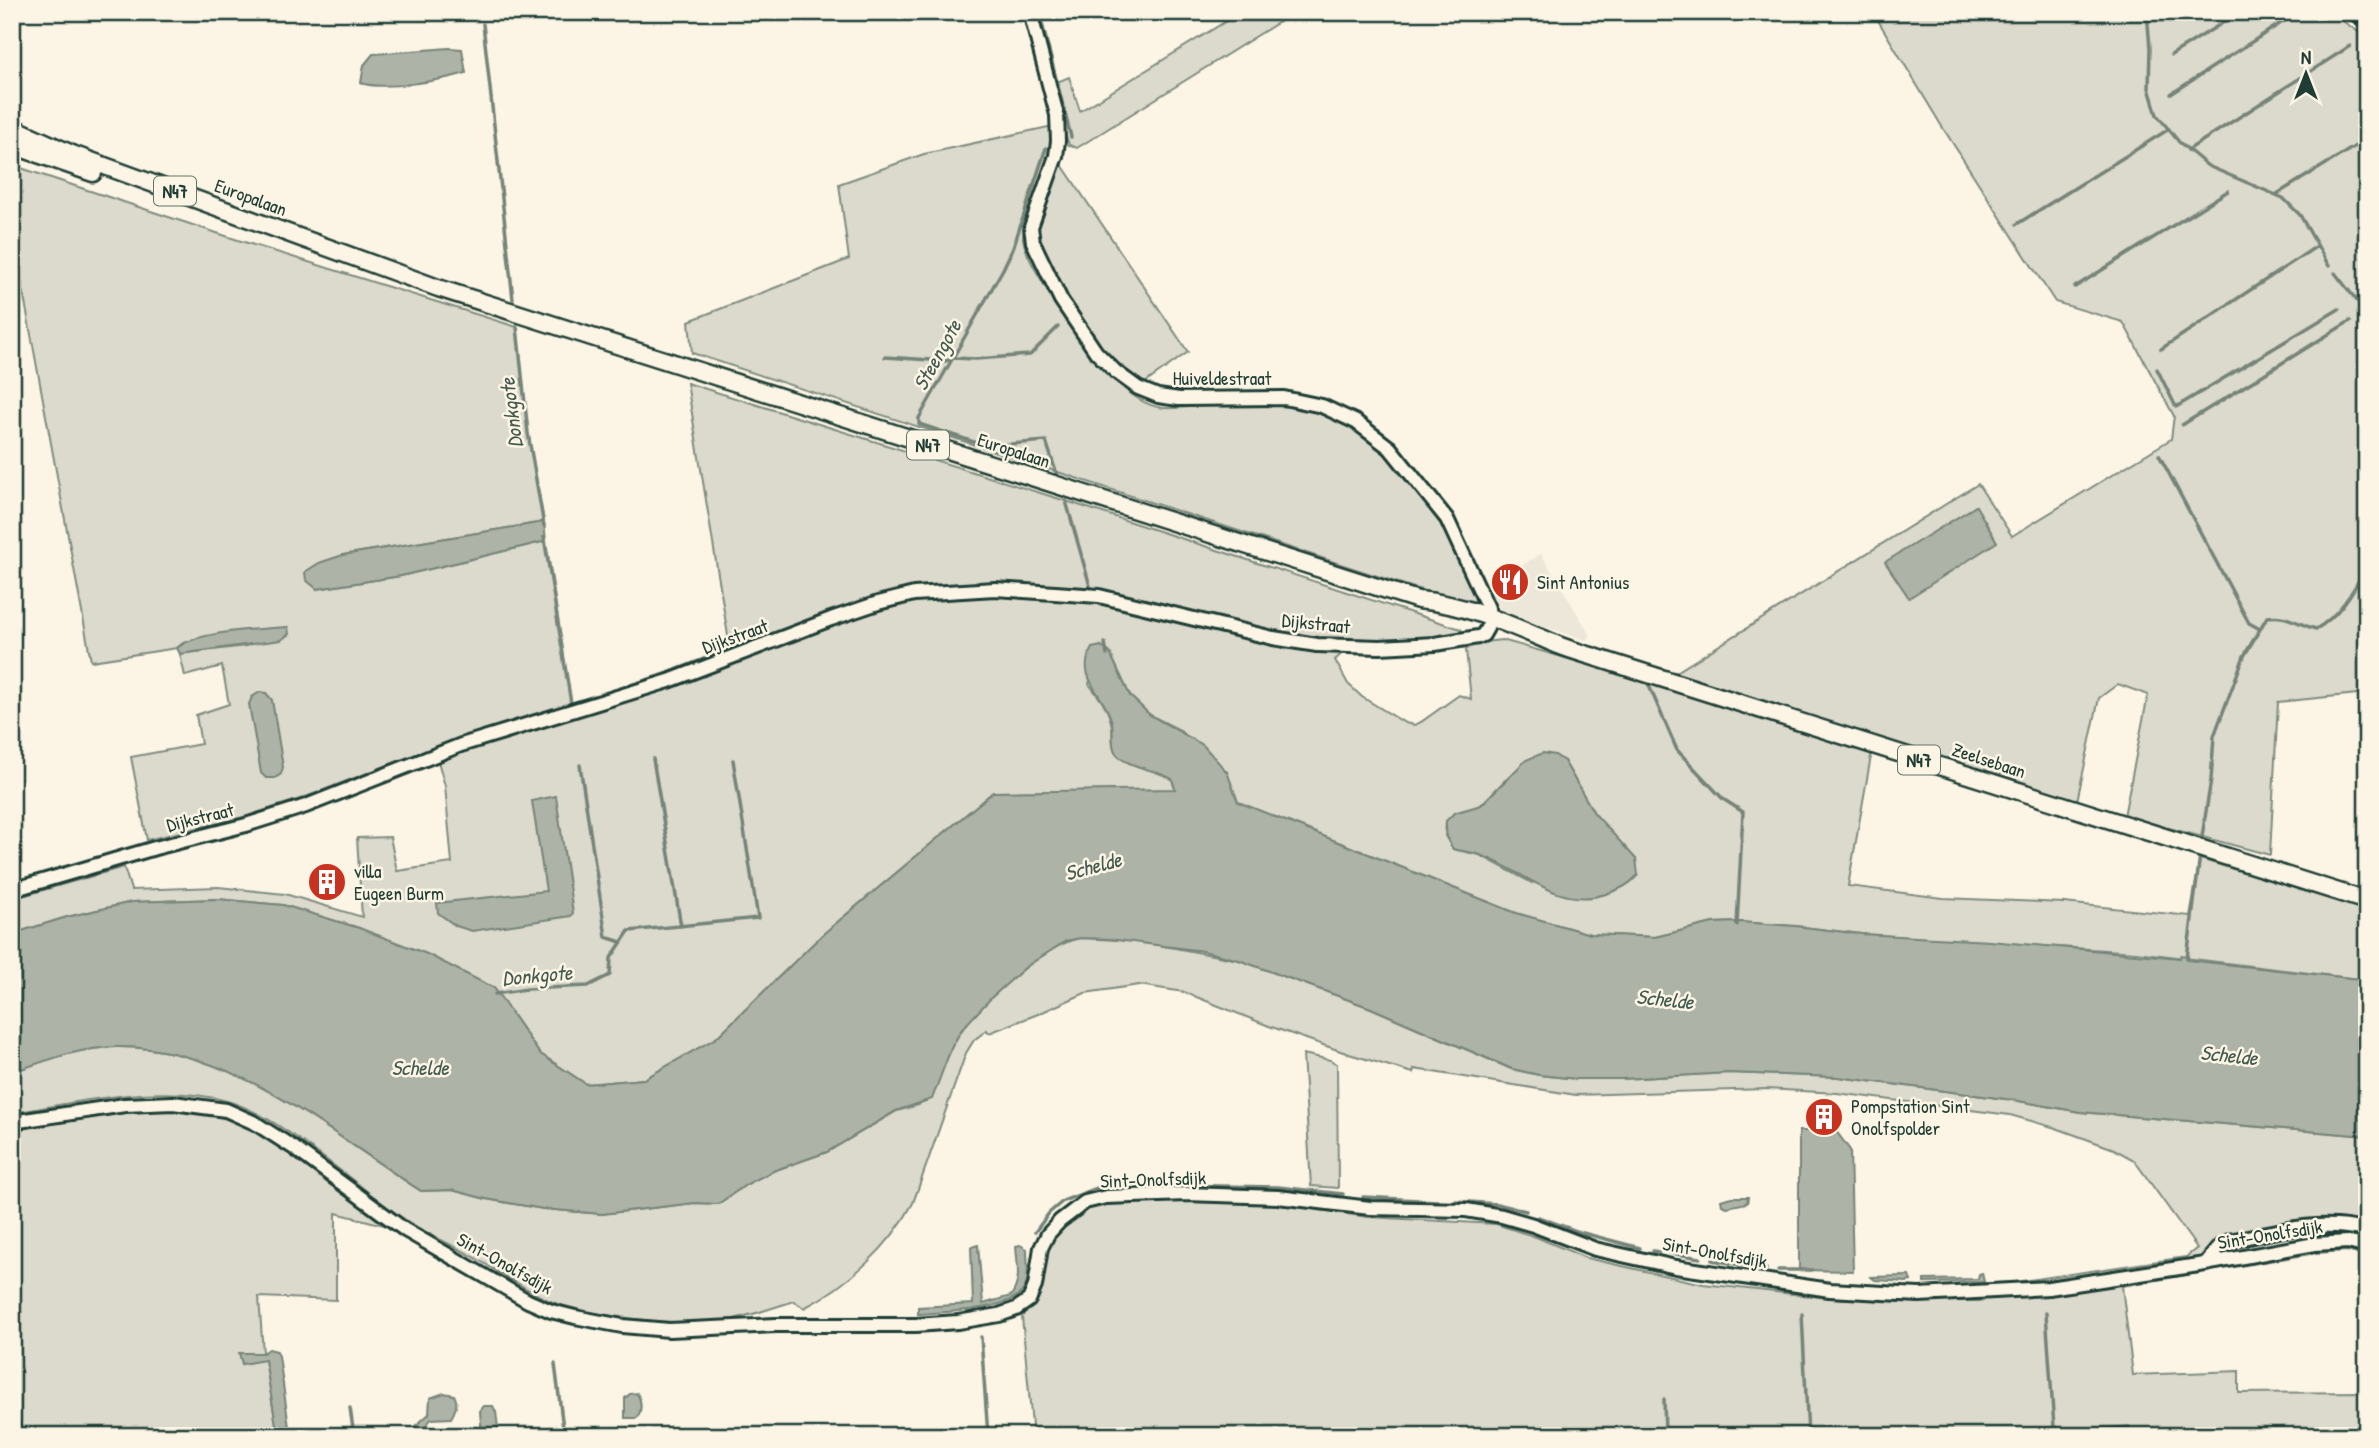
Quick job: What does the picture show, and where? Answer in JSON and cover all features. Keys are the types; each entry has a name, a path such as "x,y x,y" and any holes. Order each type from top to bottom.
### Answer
{"main road":[{"name":"Europalaan","path":"12,127 72,154 438,288 1418,600"},
{"name":"Europalaan","path":"12,145 412,283 438,288"},
{"name":"Zeelsebaan","path":"1418,600 1430,608 1488,623 1523,640 1559,646 2367,901"}],"street":[{"name":"Huiveldestraat","path":"1030,12 1052,89 1058,141 1056,156 1031,227 1033,242 1061,300 1096,352 1116,372 1138,388 1158,396 1179,399 1284,398 1322,406 1356,422 1390,448 1447,519 1488,608 1488,623"},
{"name":"Dijkstraat","path":"12,890 306,806 461,745 668,681 843,615 914,594 995,589 1098,596 1273,638 1317,645 1380,647 1435,644 1478,637 1483,635 1488,623"},
{"name":"Sint-Onolfsdijk","path":"12,1122 125,1105 173,1103 226,1110 255,1123 293,1148 405,1230 528,1301 575,1317 622,1326 669,1330 776,1325 916,1325 999,1315 1016,1309 1029,1300 1035,1286 1041,1248 1048,1234 1060,1221 1085,1202 1121,1197 1278,1197 1370,1208 1466,1210 1533,1225 1595,1250 1676,1267 1761,1281 1864,1292 1919,1294 2049,1288 2315,1244 2347,1242 2367,1247"},
{"path":"2205,1264 2220,1246 2241,1238 2291,1228 2327,1226 2367,1231"}],"shaded area":[{"path":"1241,12 1295,12 1077,148 1069,145 1064,130 1057,82 1069,77 1080,111"},
{"path":"1873,12 2330,12 2367,38 2367,693 2278,702 2270,855 2124,816 2148,695 2118,684 2099,698 2077,801 1675,673 1978,484 2012,536 2171,439 2174,416 2123,322 2055,302 1941,125"},
{"path":"1053,126 1046,161 1023,238 1033,265 1067,322 1090,354 1118,384 1149,404 1164,408 1243,404 1295,408 1329,416 1367,436 1407,475 1441,525 1477,598 1473,602 1461,602 1411,587 692,353 689,321 849,259 839,184 924,154"},
{"path":"1056,156 1188,352 1138,388 1096,352 1033,242"},
{"path":"12,165 238,240 517,327 528,433 544,522 343,555 318,589 401,576 546,541 571,703 666,673 730,648 687,383 1066,501 1461,629 1462,634 1452,641 1349,647 1335,660 1348,684 1362,697 1405,723 1414,725 1421,722 1459,695 1471,699 1466,650 1474,643 1502,640 1873,745 1848,886 1943,898 2064,903 2190,916 2200,859 2367,910 2367,980 2136,952 1861,934 1739,922 1713,923 1655,937 1590,934 1516,913 1238,802 1227,772 1178,729 1150,715 1130,696 1110,653 1101,646 1089,684 1110,717 1117,754 1128,762 1172,779 1175,790 993,792 822,935 716,1038 644,1079 586,1084 539,1053 494,988 359,928 283,905 217,899 132,902 67,917 12,934 12,899 124,867 131,890 218,887 285,894 362,917 357,838 390,837 397,871 452,863 445,786 434,747 303,798 244,817 147,840 131,757 201,744 196,715 229,704 222,666 185,676 180,654 246,646 288,627 91,661 12,231","holes":["1564,761 1594,813 1612,834 1532,883 1480,855 1453,849 1445,836 1446,821 1481,805 1505,780"]},
{"path":"1541,554 1591,636 1586,640 1503,613 1487,587"},
{"path":"1080,938 1137,941 1239,960 1371,1008 1511,1069 1539,1075 1577,1079 1729,1073 1838,1077 2013,1100 2080,1112 2367,1136 2367,1257 2347,1251 2316,1253 2122,1286 2133,1375 2239,1371 2239,1393 2367,1392 2367,1436 1033,1436 1022,1317 1031,1301 1053,1237 1063,1223 1077,1212 1097,1204 1184,1200 1277,1204 1368,1217 1496,1224 1586,1258 1703,1284 1829,1298 1983,1301 1984,1292 1973,1284 2015,1282 2186,1257 2197,1248 2134,1160 2114,1149 2010,1115 1837,1093 1766,1089 1576,1095 1414,1069 1413,1073 1269,1026 1184,992 1139,985 1085,993 989,1033 987,1030 974,1040 966,1053 913,1203 880,1249 852,1276 804,1308 794,1301 728,1320 688,1322 638,1319 588,1312 550,1301 403,1218 283,1129 245,1107 227,1101 175,1093 148,1094 92,1099 12,1113 12,1072 90,1049 116,1047 159,1050 200,1060 277,1096 421,1191 452,1190 543,1209 602,1214 695,1203 718,1204 747,1184 773,1171 827,1152 897,1111 919,1105 972,1017 1032,962 1065,943"},
{"path":"1303,1054 1337,1064 1338,1188 1311,1186"},
{"path":"163,1110 215,1116 253,1130 311,1167 384,1225 336,1213 336,1300 259,1297 263,1353 239,1354 265,1359 278,1436 12,1436 12,1126 103,1114"}],"water":[{"path":"462,49 466,73 398,85 361,83 364,65 373,54"},
{"path":"1976,506 1997,542 1909,598 1885,562"},
{"path":"544,522 546,541 401,576 317,589 306,580 305,572 319,563 343,555"},
{"path":"288,627 289,634 281,640 180,654 177,648 186,642 213,634"},
{"name":"Schelde","path":"1101,646 1110,653 1130,696 1150,715 1203,745 1227,772 1238,802 1516,913 1590,934 1655,937 1713,923 1739,922 2180,958 2181,955 2188,956 2188,960 2367,980 2367,1136 2080,1112 2013,1100 1838,1077 1729,1073 1577,1079 1539,1075 1512,1069 1371,1008 1239,960 1203,951 1080,938 1066,941 1027,966 962,1029 952,1046 932,1099 896,1111 827,1152 773,1171 747,1184 718,1204 695,1203 602,1214 543,1209 452,1190 421,1191 277,1096 200,1060 159,1050 116,1047 90,1049 12,1072 12,934 67,917 132,902 217,899 283,905 359,928 427,954 494,988 539,1053 586,1084 644,1079 716,1038 822,935 993,792 1175,789 1172,779 1128,763 1117,755 1109,713 1093,687 1087,669 1087,659 1092,648"},
{"path":"260,692 266,693 272,700 283,767 281,774 275,778 266,778 261,773 249,704 252,697"},
{"path":"1543,753 1555,755 1564,761 1594,813 1636,859 1638,875 1627,885 1606,894 1572,897 1540,886 1495,861 1453,849 1447,836 1446,821 1454,813 1481,805 1526,760"},
{"path":"556,796 573,913 571,916 472,931 456,926 438,913 437,903 546,891 532,801"},
{"path":"1799,1131 1836,1131 1850,1150 1853,1271 1799,1270"},
{"path":"1748,1197 1747,1203 1727,1207 1722,1205 1721,1200"},
{"path":"978,1245 983,1304 1011,1296 1018,1278 1016,1246 1020,1245 1027,1249 1028,1275 1024,1289 1017,1296 991,1306 918,1314 918,1307 973,1304 971,1247"},
{"path":"1982,1273 1984,1282 1924,1283 1924,1280 1978,1279"},
{"path":"1909,1276 1911,1281 1907,1282 1875,1280 1871,1277"},
{"path":"269,1349 277,1351 279,1356 289,1427 302,1431 324,1431 338,1436 278,1436 265,1360 242,1364 239,1353 263,1353"},
{"path":"444,1393 454,1395 456,1401 451,1418 431,1419 426,1426 428,1436 411,1436 411,1430 429,1414 430,1398"},
{"path":"637,1393 641,1406 639,1415 637,1418 625,1418 625,1398"},
{"path":"484,1406 493,1406 496,1412 499,1436 482,1436 480,1411"}],"waterway":[{"name":"Steengote","path":"1039,12 1071,137"},
{"path":"2147,12 2149,88 2157,115 2179,142 2208,166 2283,198 2300,215 2329,266"},
{"path":"2171,55 2240,12"},
{"path":"2171,94 2295,14"},
{"name":"Donkgote","path":"483,24 513,299"},
{"path":"2188,150 2350,46"},
{"path":"2017,224 2169,129"},
{"path":"2277,194 2367,139"},
{"name":"Steengote","path":"1046,148 1013,248 919,418 919,424 986,446 1046,441 1057,475"},
{"path":"2075,287 2228,191"},
{"path":"2161,349 2317,246"},
{"path":"2335,273 2357,301 2367,295"},
{"path":"2157,369 2176,407 2339,309"},
{"path":"2367,310 2367,313"},
{"path":"2182,425 2350,321"},
{"name":"Donkgote","path":"517,327 528,433 544,526"},
{"path":"885,357 946,361 953,358 1030,355 1058,327"},
{"path":"2159,455 2249,623 2260,629"},
{"name":"Steengote","path":"1066,501 1090,586"},
{"name":"Donkgote","path":"544,537 571,703"},
{"path":"2201,843 2211,780 2214,736 2244,656 2267,617 2286,618 2316,629 2332,617 2346,601 2367,564"},
{"name":"Steengote","path":"1105,643 1107,655"},
{"path":"1647,681 1677,750 1723,799 1743,812 1737,925"},
{"path":"653,759 681,926"},
{"path":"495,994 527,989 588,986 610,975 611,958 629,931 758,918 733,760"},
{"name":"Donkgote","path":"580,765 606,937 621,942"},
{"path":"2187,958 2200,855"},
{"path":"1035,1232 1049,1213 1063,1201 1108,1184 1278,1187 1343,1194"},
{"path":"1363,1197 1437,1201"},
{"path":"1456,1201 1497,1204 1526,1211"},
{"path":"1538,1217 1579,1232 1640,1248"},
{"path":"1653,1251 1659,1252"},
{"path":"1670,1253 1700,1258"},
{"path":"1712,1260 1766,1269"},
{"path":"1778,1270 1812,1270"},
{"path":"2046,1313 2054,1427 2070,1432 2070,1436"},
{"path":"1802,1314 1808,1436"},
{"path":"981,1337 988,1436"},
{"path":"555,1364 564,1436"},
{"path":"12,1382 22,1436"},
{"path":"1664,1399 1665,1436"},
{"path":"350,1408 354,1436"},
{"path":"2011,1436 2044,1432 2054,1427"},
{"path":"2070,1432 2129,1427"}],"railway":[{"path":"2342,12 2367,29"}],"place":[{"name":"Sint Antonius","path":"1510,582"},
{"name":"villa Eugeen Burm","path":"327,882"},
{"name":"Pompstation Sint Onolfspolder","path":"1824,1117"}]}
